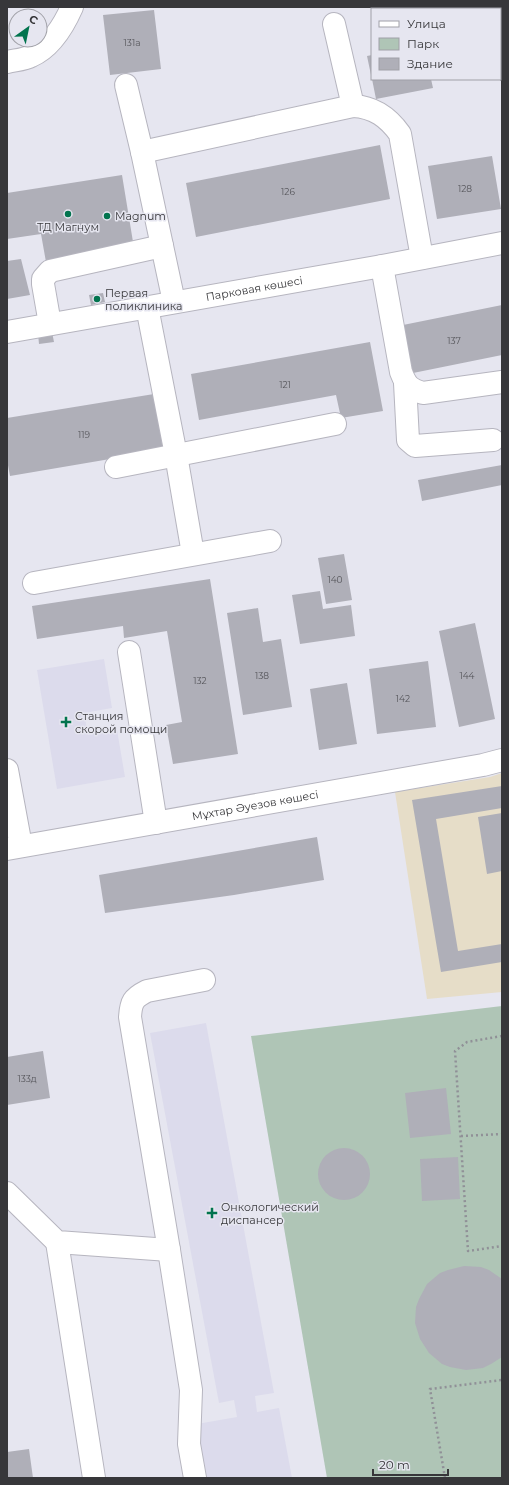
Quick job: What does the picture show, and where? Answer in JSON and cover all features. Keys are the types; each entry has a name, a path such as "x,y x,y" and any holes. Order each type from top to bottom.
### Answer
{"street":[{"path":"7,62 32,56 43,49 51,41 72,7"},
{"path":"334,24 353,106"},
{"path":"126,85 174,302"},
{"path":"142,152 353,106 372,110 392,123 400,134 422,258"},
{"name":"Парковая көшесі","path":"7,332 382,266 502,243"},
{"path":"50,324 44,279 50,271 162,246"},
{"path":"382,266 401,372 405,383 408,440 415,446 493,440"},
{"path":"146,307 176,455 193,554"},
{"path":"405,383 413,390 423,393 502,382"},
{"path":"116,467 335,424"},
{"path":"34,583 193,554 270,542"},
{"path":"129,652 156,823"},
{"name":"Мұхтар Әуезов көшесі","path":"14,848 483,765 502,760"},
{"path":"7,770 14,848"},
{"path":"195,1478 189,1444 191,1390 130,1017 133,1001 146,991 204,980"},
{"path":"7,1193 57,1242 94,1478"},
{"path":"57,1242 169,1250"}],"path":[{"path":"502,1036 467,1042 455,1051 468,1251 502,1246"},
{"path":"460,1136 502,1134"},
{"path":"445,1478 430,1389 502,1380"}],"shaded area":[{"name":"Станция скорой помощи","path":"104,659 112,708 84,713 88,735 117,730 125,777 57,789 37,670"},
{"path":"502,773 502,992 427,999 395,792 490,777"},
{"name":"Онкологический диспансер","path":"206,1023 274,1393 255,1396 257,1412 279,1408 292,1478 207,1478 197,1424 237,1417 234,1400 219,1403 150,1033"}],"green space":[{"path":"502,1006 502,1478 327,1478 251,1036"}],"building":[{"path":"371,7 422,7 422,8"},
{"path":"154,10 161,69 110,75 103,15"},
{"path":"371,55 371,75 367,56"},
{"path":"372,80 431,80 433,88 376,99"},
{"path":"380,145 390,199 196,237 186,183"},
{"path":"492,156 501,209 437,219 428,166"},
{"name":"ТД Магнум","path":"122,175 134,248 46,262 41,234 7,239 7,193"},
{"path":"21,259 30,295 7,299 7,261"},
{"name":"Первая поликлиника","path":"103,293 105,302 91,305 89,295"},
{"path":"502,305 502,355 413,373 403,325"},
{"path":"52,332 54,342 39,344 38,334"},
{"path":"370,342 383,411 341,418 336,395 199,420 191,374"},
{"path":"154,394 163,450 10,476 7,460 7,418"},
{"path":"502,465 502,485 422,501 418,480"},
{"path":"344,554 352,600 326,604 318,558"},
{"name":"Станция скорой помощи","path":"210,579 238,754 173,764 166,725 182,722 167,631 124,638 123,626 37,639 32,606"},
{"path":"320,591 323,609 351,605 355,636 300,644 292,595"},
{"path":"258,608 263,642 281,639 292,707 243,715 227,613"},
{"path":"475,623 495,719 459,727 439,631"},
{"path":"428,661 436,727 377,734 369,669"},
{"path":"347,683 357,744 319,750 310,689"},
{"path":"502,786 502,808 436,819 458,951 502,944 502,962 441,972 412,800"},
{"path":"502,813 502,871 487,874 478,817"},
{"path":"317,837 324,880 234,895 105,913 99,875"},
{"path":"43,1051 50,1098 7,1105 7,1057"},
{"path":"446,1088 451,1134 410,1138 405,1093"},
{"path":"339,1148 349,1148 359,1152 366,1159 370,1169 370,1179 366,1189 359,1196 349,1200 339,1200 329,1196 322,1189 318,1179 318,1169 322,1159 329,1152"},
{"path":"458,1157 460,1199 422,1201 420,1159"},
{"path":"464,1266 481,1267 489,1270 502,1279 502,1357 483,1368 466,1370 442,1364 429,1353 420,1339 415,1323 416,1307 427,1284 440,1273"},
{"path":"29,1449 33,1478 7,1478 7,1452"}],"place":[{"name":"ТД Магнум","path":"68,214"},
{"name":"Magnum","path":"107,216"},
{"name":"Первая поликлиника","path":"97,299"},
{"name":"Станция скорой помощи","path":"66,722"},
{"name":"Онкологический диспансер","path":"212,1213"}]}
